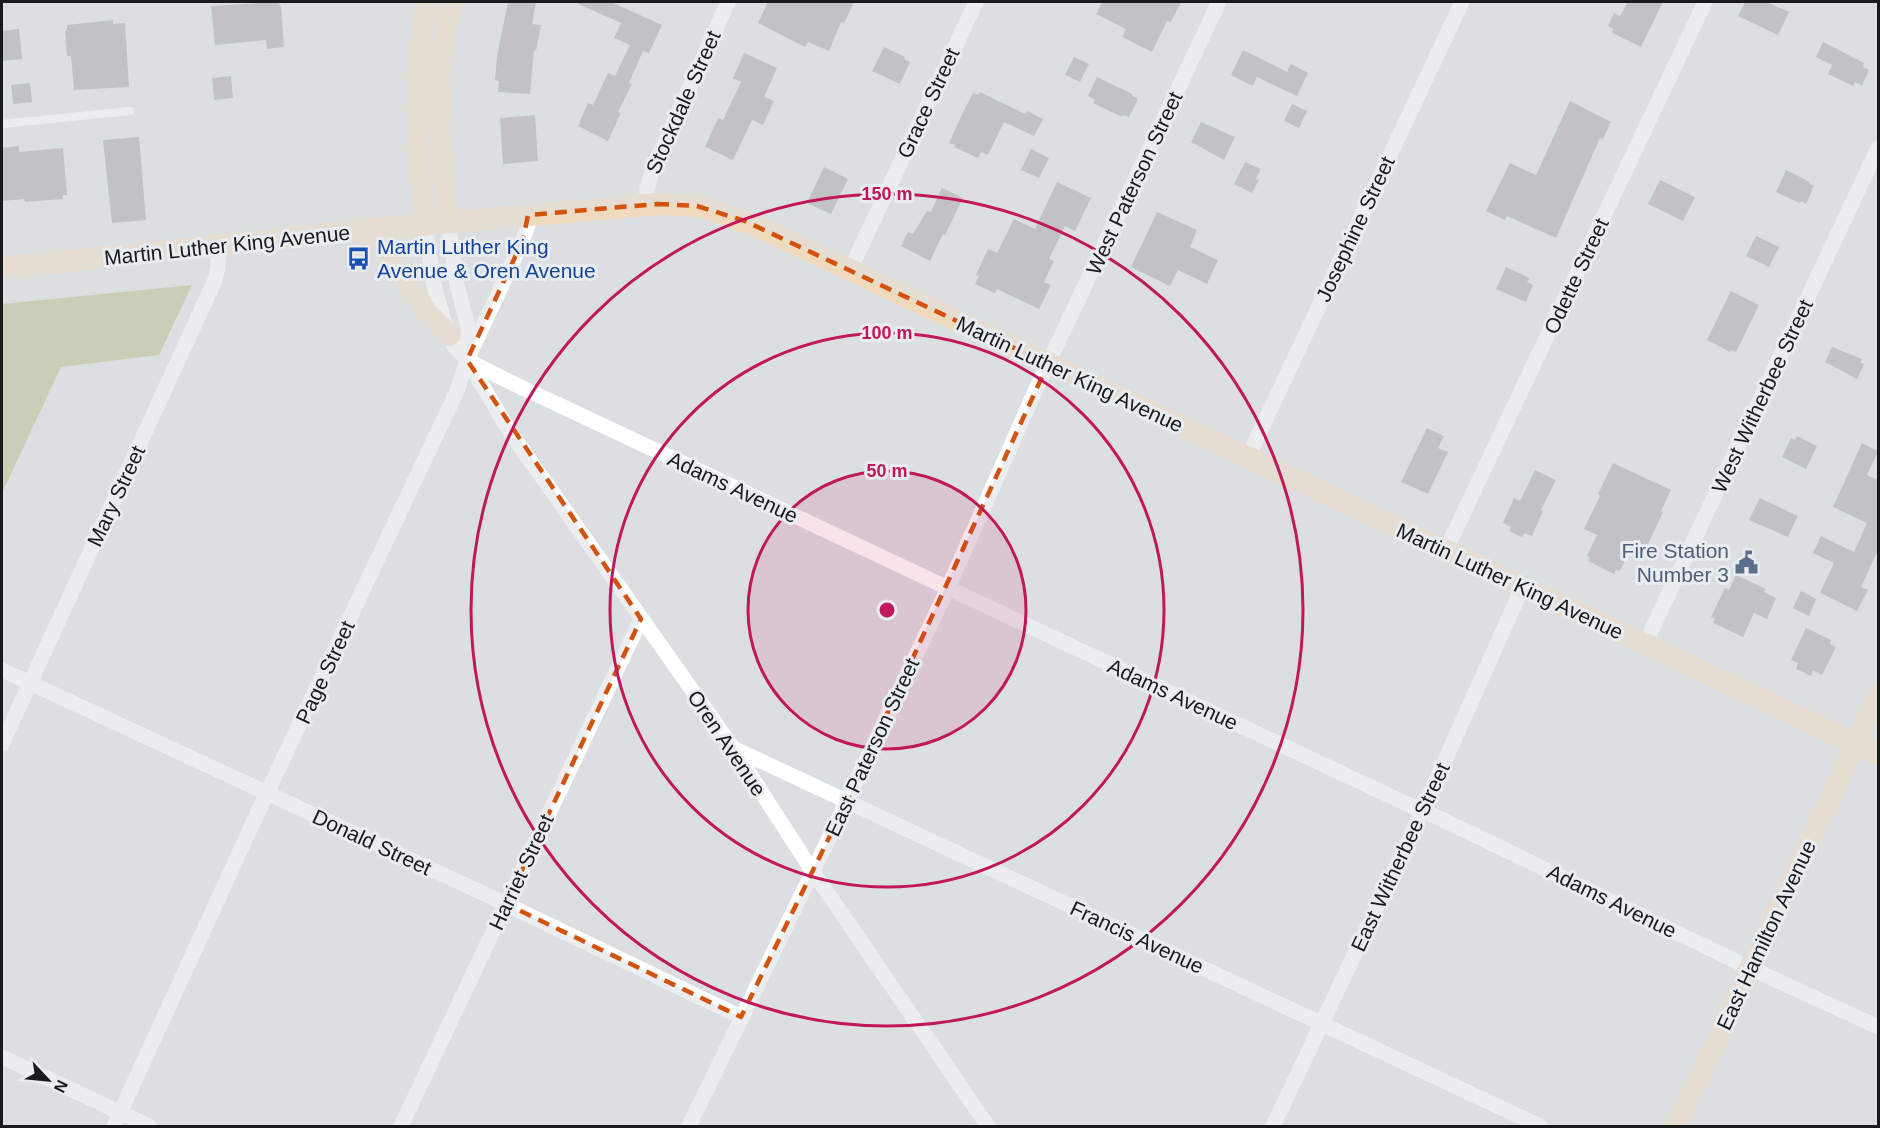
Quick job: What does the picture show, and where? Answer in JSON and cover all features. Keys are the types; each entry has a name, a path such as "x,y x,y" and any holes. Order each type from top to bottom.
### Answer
{"street":[{"path":"425,225 418,165 415,105 418,58 426,2"},
{"path":"451,2 443,46 440,88 441,136 452,261 468,327 467,360"},
{"name":"Stockdale Street","path":"647,205 647,188 654,166 728,2"},
{"name":"Grace Street","path":"850,270 976,2"},
{"name":"West Paterson Street","path":"1048,364 1219,2"},
{"name":"Josephine Street","path":"1248,457 1462,2"},
{"name":"Odette Street","path":"1446,550 1705,2"},
{"name":"West Witherbee Street","path":"1645,644 1878,148"},
{"name":"Martin Luther King Avenue","path":"2,268 363,230 647,205 688,205 718,212 759,227 1878,754"},
{"name":"Page Street","path":"117,1120 267,793 457,391 467,360 523,240 528,225 528,215"},
{"name":"Oren Avenue","path":"425,225 434,285 449,335 455,347 467,360 510,432 733,748 813,872 988,1126"},
{"path":"363,230 380,245 427,313 449,335"},
{"name":"Mary Street","path":"2,744 215,280 219,261 218,245"},
{"name":"Adams Avenue","path":"467,360 506,381 1422,810 1878,1027"},
{"name":"East Paterson Street","path":"689,1126 948,588 1048,364"},
{"name":"East Witherbee Street","path":"1273,1126 1422,810 1523,586"},
{"name":"Harriet Street","path":"401,1126 641,619"},
{"name":"Donald Street","path":"2,670 506,904 741,1017"},
{"name":"East Hamilton Avenue","path":"1676,1126 1878,695"},
{"name":"Francis Avenue","path":"733,748 1540,1126"},
{"path":"2,1057 117,1120 149,1126"}],"lane":[{"path":"2,124 130,111"}],"path":[{"path":"465,251 509,246"}],"highlighted area":[{"path":"657,204 697,206 745,221 1048,364 847,801 741,1017 506,904 641,619 467,360 523,240 528,215"}],"green space":[{"path":"192,285 159,355 61,367 3,491 2,304"}],"building":[{"path":"279,2 284,47 267,49 266,40 215,45 211,6"},
{"path":"508,2 536,2 532,24 541,25 536,51 534,50 530,94 498,92 499,81 495,80 497,56"},
{"path":"574,2 611,2 662,25 649,53 643,51 629,83 632,84 618,112 621,113 608,141 578,126 588,103 593,105 608,73 615,76 630,45 614,38 621,23"},
{"path":"768,2 854,2 844,23 841,22 829,51 808,42 805,47 758,23"},
{"path":"1102,2 1181,2 1171,22 1167,21 1152,52 1122,37 1126,29 1096,14"},
{"path":"1628,2 1663,2 1641,47 1612,33 1613,29 1608,26 1614,13 1620,16"},
{"path":"1745,2 1767,2 1789,12 1778,35 1738,16"},
{"path":"113,20 113,24 125,23 129,87 74,90 71,56 67,56 65,31 67,25"},
{"path":"19,29 22,59 2,61 2,31"},
{"path":"1823,42 1864,63 1863,67 1869,70 1862,86 1855,82 1853,86 1828,74 1832,65 1816,57"},
{"path":"884,47 905,57 904,59 910,62 900,84 872,71"},
{"path":"1243,50 1287,72 1291,64 1308,73 1297,96 1257,77 1253,86 1231,75"},
{"path":"744,53 777,68 764,97 774,101 763,125 752,120 733,160 705,147 718,118 723,120 741,82 733,78"},
{"path":"1074,57 1089,64 1080,82 1065,75"},
{"path":"231,76 233,98 214,100 212,78"},
{"path":"1097,77 1138,99 1129,117 1122,115 1122,117 1093,103 1095,100 1088,96"},
{"path":"30,83 32,102 13,104 11,85"},
{"path":"980,92 1025,114 1027,111 1043,119 1034,136 1004,122 988,155 981,152 978,158 949,143 973,93 978,95"},
{"path":"1570,101 1611,122 1603,139 1600,138 1556,238 1507,216 1505,220 1486,211 1510,163 1536,175"},
{"path":"1292,104 1307,111 1299,128 1284,121"},
{"path":"535,115 538,161 503,164 500,118"},
{"path":"1201,122 1235,137 1224,160 1191,142"},
{"path":"139,137 146,220 112,223 103,140"},
{"path":"19,146 19,152 63,148 67,195 63,195 63,199 2,201 2,148"},
{"path":"1031,149 1049,158 1039,178 1021,170"},
{"path":"1245,162 1261,169 1256,179 1259,180 1252,193 1234,184"},
{"path":"824,167 848,179 831,214 807,203"},
{"path":"1786,170 1814,186 1806,204 1776,192"},
{"path":"1660,180 1695,197 1683,221 1648,204"},
{"path":"1057,182 1091,198 1075,231 1065,226 1049,259 1054,261 1044,282 1051,285 1039,309 997,289 995,293 975,284 979,276 976,275 988,249 997,253 1014,219 1035,229"},
{"path":"942,188 963,198 930,261 901,246 908,232 913,234 927,211 931,212"},
{"path":"1157,212 1197,230 1190,247 1218,260 1207,284 1178,270 1170,286 1131,267"},
{"path":"1756,236 1779,247 1769,267 1746,256"},
{"path":"1506,267 1530,278 1527,282 1533,285 1526,302 1496,289"},
{"path":"1731,291 1759,305 1736,352 1731,350 1730,352 1707,340"},
{"path":"1832,347 1862,359 1860,362 1864,364 1857,379 1825,362"},
{"path":"1427,428 1444,436 1438,448 1448,452 1428,494 1401,482"},
{"path":"1797,436 1817,446 1806,469 1782,457 1791,438 1795,440"},
{"path":"1862,443 1878,451 1867,475 1878,480 1878,550 1861,587 1868,590 1857,611 1820,593 1834,563 1813,553 1821,536 1854,552 1867,523 1833,507"},
{"path":"1613,463 1671,490 1642,557 1629,551 1620,571 1616,570 1614,574 1588,561 1590,557 1587,556 1597,535 1584,529"},
{"path":"1535,470 1556,480 1541,510 1543,511 1532,536 1524,533 1522,537 1509,531 1511,527 1503,523 1514,498 1520,501"},
{"path":"1760,498 1798,516 1788,537 1749,520"},
{"path":"1736,575 1766,589 1764,592 1776,598 1767,619 1754,613 1743,637 1713,623 1715,619 1711,617 1725,588 1729,590"},
{"path":"1801,591 1816,599 1809,616 1793,608"},
{"path":"1806,628 1831,640 1830,644 1836,647 1822,675 1813,670 1811,676 1796,669 1798,663 1791,660"}],"place":[{"name":"Martin Luther King Avenue & Oren Avenue","path":"359,258"},
{"name":"Fire Station Number 3","path":"1747,562"}]}
